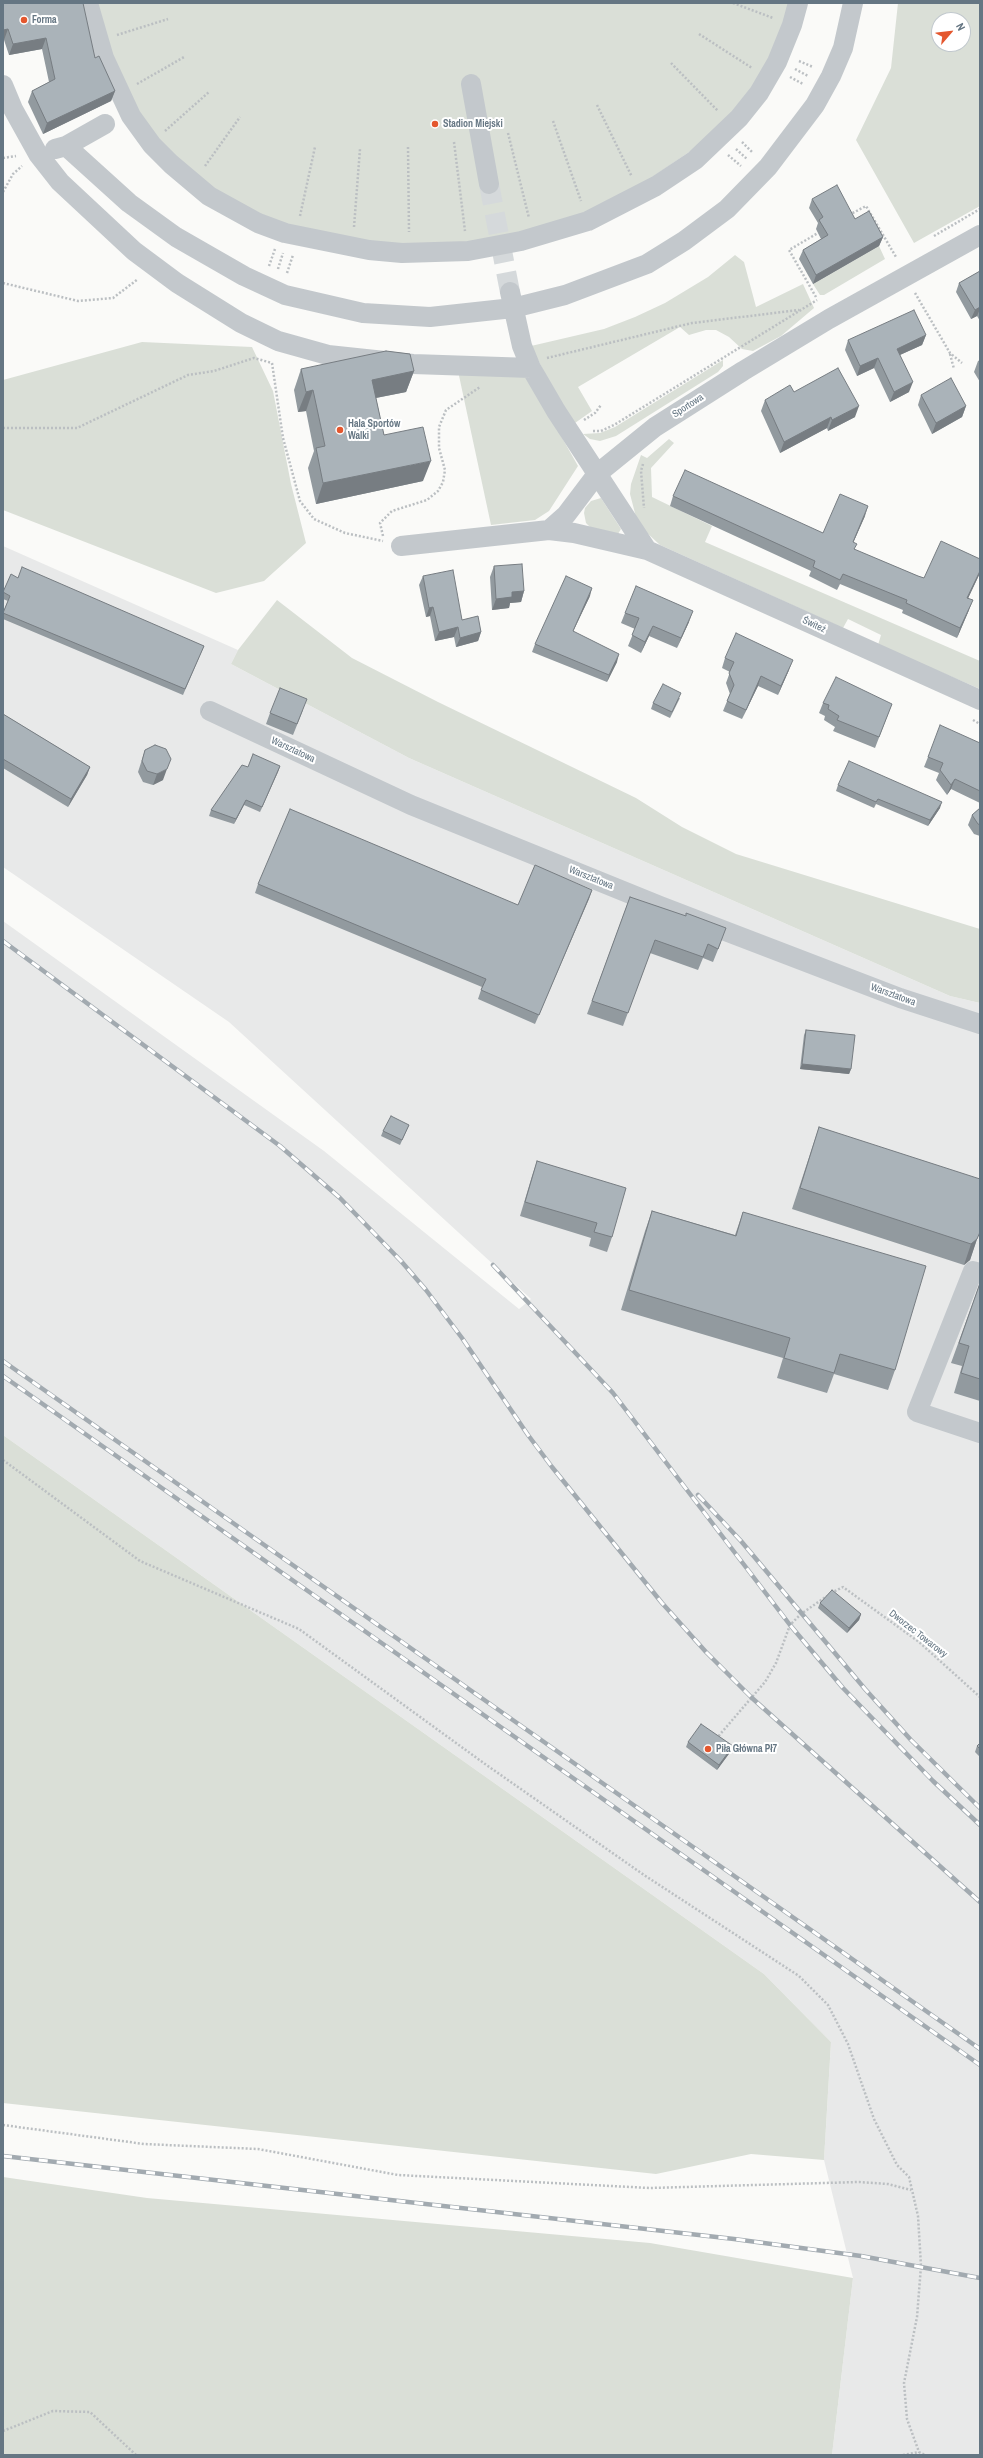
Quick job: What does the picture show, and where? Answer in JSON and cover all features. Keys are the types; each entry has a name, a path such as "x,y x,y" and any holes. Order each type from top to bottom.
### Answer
{"street":[{"path":"88,3 97,40 119,94 131,116 151,143 209,196 235,211 291,234 353,247 410,253 468,251 534,238 588,221 641,195 695,160 725,133 775,65 792,25 798,3"},
{"path":"66,146 129,203 176,237 272,289 363,313 430,317 512,300 565,295 646,264 684,241 727,210 762,173 790,140 826,85 843,48 853,3"},
{"path":"470,84 489,184"},
{"path":"3,85 13,109 38,154 60,182 134,251 153,266 210,305 278,341 328,355 413,364 531,368"},
{"path":"38,154 66,146 106,124"},
{"name":"Sportowa","path":"549,530 566,515 597,474 655,427 737,374 980,235"},
{"path":"512,300 522,346 531,368 597,474 647,550"},
{"path":"392,544 549,530"},
{"name":"Świteź","path":"549,530 574,533 647,550 980,700"},
{"name":"Warsztatowa","path":"210,712 411,804 660,906 900,998 980,1024"},
{"path":"980,1273 973,1271 917,1412 980,1433"}],"path":[{"path":"733,3 792,25"},
{"path":"97,40 168,19"},
{"path":"699,34 826,85"},
{"path":"119,94 184,57"},
{"path":"671,63 725,133 762,173"},
{"path":"775,65 826,85"},
{"path":"775,65 826,85"},
{"path":"151,143 209,92"},
{"path":"597,105 641,195"},
{"path":"193,182 240,117"},
{"path":"553,121 588,221"},
{"path":"508,133 534,238"},
{"path":"725,133 762,173"},
{"path":"725,133 762,173"},
{"path":"454,142 468,251"},
{"path":"272,289 291,234 315,147"},
{"path":"408,147 410,253"},
{"path":"353,247 360,149"},
{"path":"3,192 13,174 38,154"},
{"path":"845,217 866,206 896,257"},
{"path":"928,239 980,209"},
{"path":"816,297 789,250 818,233"},
{"path":"272,289 291,234"},
{"path":"272,289 291,234"},
{"path":"889,261 902,254"},
{"path":"3,283 78,302 94,301 113,298 153,266"},
{"path":"906,277 950,353 954,369"},
{"path":"569,430 601,430 614,424 824,296"},
{"path":"531,368 542,359 692,323 802,310"},
{"path":"278,341 272,363 284,438 300,501 314,519 345,533 392,544"},
{"path":"950,353 962,363"},
{"path":"3,428 77,428 188,375 214,371 254,358 272,363"},
{"path":"392,544 380,524 385,517 402,507 428,500 438,491 443,482 445,470 439,448 439,427 446,410 483,385"},
{"path":"569,430 595,413 601,405"},
{"path":"644,459 641,471 645,514"},
{"path":"965,717 980,724"},
{"path":"3,1460 140,1561 299,1629 485,1764 644,1875 799,1976 828,2005 848,2044 874,2119 897,2165 909,2177 918,2216 921,2266 917,2317 904,2383 906,2419 920,2452 925,2455"},
{"name":"Dworzec Towarowy","path":"716,1739 765,1682 776,1663 790,1625 801,1614 843,1587 919,1642 980,1698"},
{"path":"3,2124 144,2144 258,2149 398,2175 650,2188 859,2182 888,2184 911,2190"},
{"path":"3,2431 53,2411 90,2412 136,2455"},
{"path":"903,2455 920,2452"}],"shaded area":[{"name":"Stadion Miejski","path":"88,3 797,3 739,118 588,221 402,253 258,223 152,145"},
{"path":"898,3 980,3 980,206 914,243 856,140 891,68"},
{"path":"879,246 885,259 824,295 820,295 813,284"},
{"path":"735,255 744,262 756,307 803,284 814,308 781,336 753,351 742,349 729,337 716,330 706,330 689,335 680,327 578,387 592,411 575,423 552,388 531,346 604,329 635,317 665,303 708,277"},
{"path":"142,342 252,347 273,391 291,484 306,543 264,581 216,593 3,510 3,380"},
{"path":"723,360 723,366 718,372 616,436 600,441 590,439 583,434 600,433 615,427"},
{"path":"458,371 526,374 578,466 549,511 535,520 491,525"},
{"path":"669,439 674,443 651,468 652,497 712,526 705,542 980,661 980,689 878,645 881,635 848,619 843,628 660,545 646,532 636,517 630,494 631,484 641,455 647,458"},
{"path":"601,498 621,529 618,534 591,528 586,523 584,513 585,508 591,501"},
{"path":"3,546 238,650 231,664 409,758 950,996 980,1003 980,2455 832,2455 853,2278 824,2160 831,2042 764,1974 3,1435 3,921 324,1151 519,1309 531,1299 229,1022 3,867"},
{"path":"277,600 352,658 438,702 636,798 682,827 736,854 980,929 980,1003 950,996 409,758 231,664 238,650"},
{"path":"3,1435 764,1974 831,2042 824,2160 751,2154 656,2174 3,2103"},
{"path":"3,2177 147,2198 650,2243 853,2278 832,2455 3,2455"}],"building":[{"path":"3,3 83,3 95,58 99,56 115,91 47,123 32,91 55,79 46,38 13,44 8,29 3,30"},
{"path":"837,185 855,219 869,211 883,237 816,275 803,250 828,235 819,220 823,217 812,199"},
{"path":"980,271 980,307 975,310 959,283"},
{"path":"914,310 926,335 897,349 913,382 894,392 878,358 860,366 848,340"},
{"name":"Hala Sportów Walki","path":"386,351 410,354 414,371 372,380 384,435 423,427 431,461 323,483 316,448 325,446 313,390 306,392 301,369"},
{"path":"838,368 859,406 832,420 831,417 784,442 765,400 790,385 794,392"},
{"path":"951,378 966,406 936,423 921,395"},
{"path":"685,470 823,533 840,494 868,506 853,542 857,544 854,549 924,578 941,541 980,559 980,571 967,598 973,600 960,628 906,603 907,600 843,574 840,580 813,567 815,561 673,496"},
{"path":"522,564 524,591 512,592 512,597 496,599 494,566"},
{"path":"22,567 204,646 185,689 3,613 10,596 3,592 11,574 18,578"},
{"path":"453,570 462,620 478,616 481,632 460,638 458,627 439,632 433,607 429,608 423,576"},
{"path":"566,576 592,588 573,631 619,654 609,675 535,644"},
{"path":"636,586 693,611 681,638 653,626 645,642 632,635 639,618 625,613"},
{"path":"736,633 793,660 781,686 761,676 746,710 727,701 734,685 729,673 734,662 725,658"},
{"path":"836,677 892,704 879,737 837,720 839,716 828,709 829,705 823,703"},
{"path":"663,684 681,693 672,712 653,703"},
{"path":"280,688 307,699 297,724 270,713"},
{"path":"3,714 90,767 71,799 3,759"},
{"path":"940,725 980,743 980,791 955,779 951,785 940,770 943,763 928,757"},
{"path":"155,745 166,749 171,759 167,769 157,774 147,771 142,761 145,750"},
{"path":"253,754 280,766 262,807 246,800 236,819 211,810 242,765 248,767"},
{"path":"849,761 942,802 930,820 878,799 876,802 838,785"},
{"path":"980,808 980,825 972,815"},
{"path":"290,809 518,905 535,865 592,890 539,1015 481,990 486,979 258,884"},
{"path":"630,897 686,916 686,913 726,928 718,949 708,944 703,957 655,940 628,1013 592,1001"},
{"path":"806,1030 855,1035 851,1069 802,1064"},
{"path":"391,1116 409,1125 402,1140 383,1131"},
{"path":"819,1127 980,1179 980,1232 977,1239 971,1244 800,1188"},
{"path":"537,1161 626,1188 612,1237 594,1232 597,1223 525,1202"},
{"path":"652,1211 736,1236 743,1212 926,1266 895,1370 840,1354 834,1373 784,1358 790,1338 629,1290"},
{"path":"980,1283 980,1379 961,1373 969,1346 959,1343"},
{"path":"832,1590 861,1614 849,1628 820,1603"},
{"name":"Piła Główna Pł7","path":"701,1724 733,1746 719,1765 688,1742"}],"tunnel":[{"path":"489,184 510,292"}],"railway":[{"path":"3,941 280,1146 340,1198 401,1261 426,1290 462,1338 528,1435 552,1467 662,1603 706,1652 752,1698 980,1902"},
{"path":"493,1265 613,1393 790,1625 843,1688 933,1781 980,1825"},
{"path":"3,1361 980,2049"},
{"path":"3,1376 980,2065"},
{"path":"698,1495 741,1541 865,1689 911,1740 980,1808"},
{"path":"3,2156 734,2239 861,2256 980,2278"}],"place":[{"name":"Forma","path":"24,20"},
{"name":"Stadion Miejski","path":"435,124"},
{"name":"Hala Sportów Walki","path":"340,430"},
{"name":"Piła Główna Pł7","path":"708,1749"}]}
